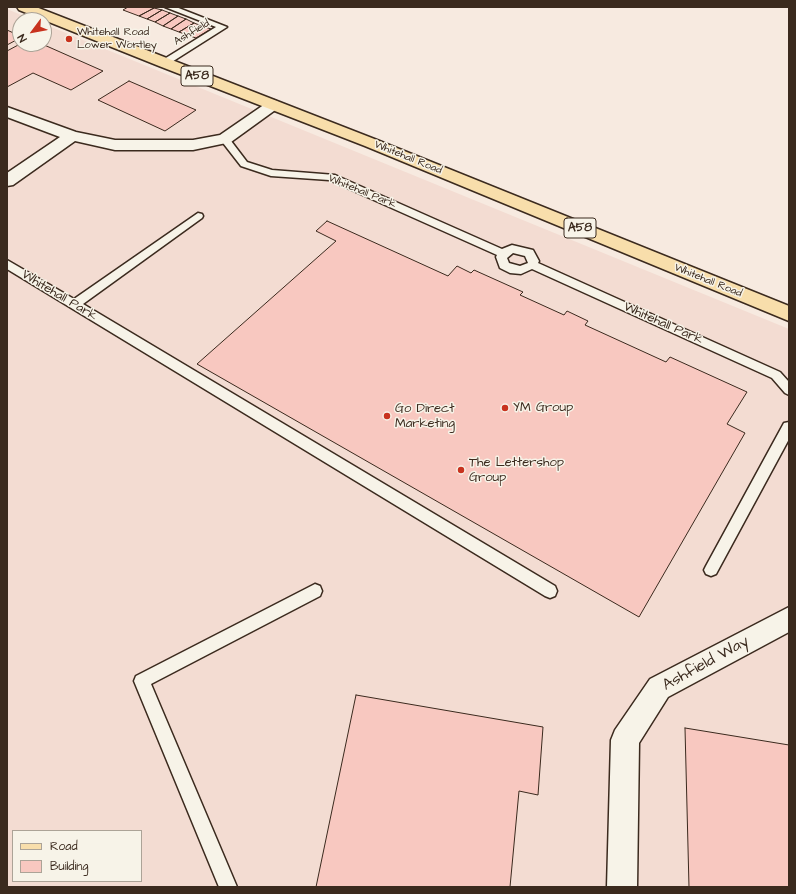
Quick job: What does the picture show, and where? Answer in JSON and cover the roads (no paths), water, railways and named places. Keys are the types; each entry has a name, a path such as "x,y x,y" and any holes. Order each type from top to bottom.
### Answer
{"main road":[{"name":"Whitehall Road","path":"33,8 164,63 273,106 371,142 789,314"}],"street":[{"path":"7,112 72,136 115,145 193,145 225,139 273,106"},
{"path":"7,181 72,136"},
{"name":"Ashfield Way","path":"622,887 625,740 659,688 789,619"}],"lane":[{"name":"Ashfield","path":"164,63 223,28 169,7"},
{"name":"Whitehall Park","path":"225,139 244,164 271,173 331,177 503,254"},
{"path":"74,305 198,216"},
{"path":"512,249 524,250 533,257 532,265 521,270 509,268 502,261 503,254 512,249"},
{"name":"Whitehall Park","path":"7,264 550,591"},
{"name":"Whitehall Park","path":"532,265 776,375 789,390"},
{"path":"710,570 789,427"},
{"path":"228,887 142,681 315,591"}],"place":[{"name":"Whitehall Road Lower Wortley","path":"69,39"},
{"name":"YM Group","path":"505,408"},
{"name":"Go Direct Marketing","path":"387,416"},
{"name":"The Lettershop Group","path":"461,470"}]}
